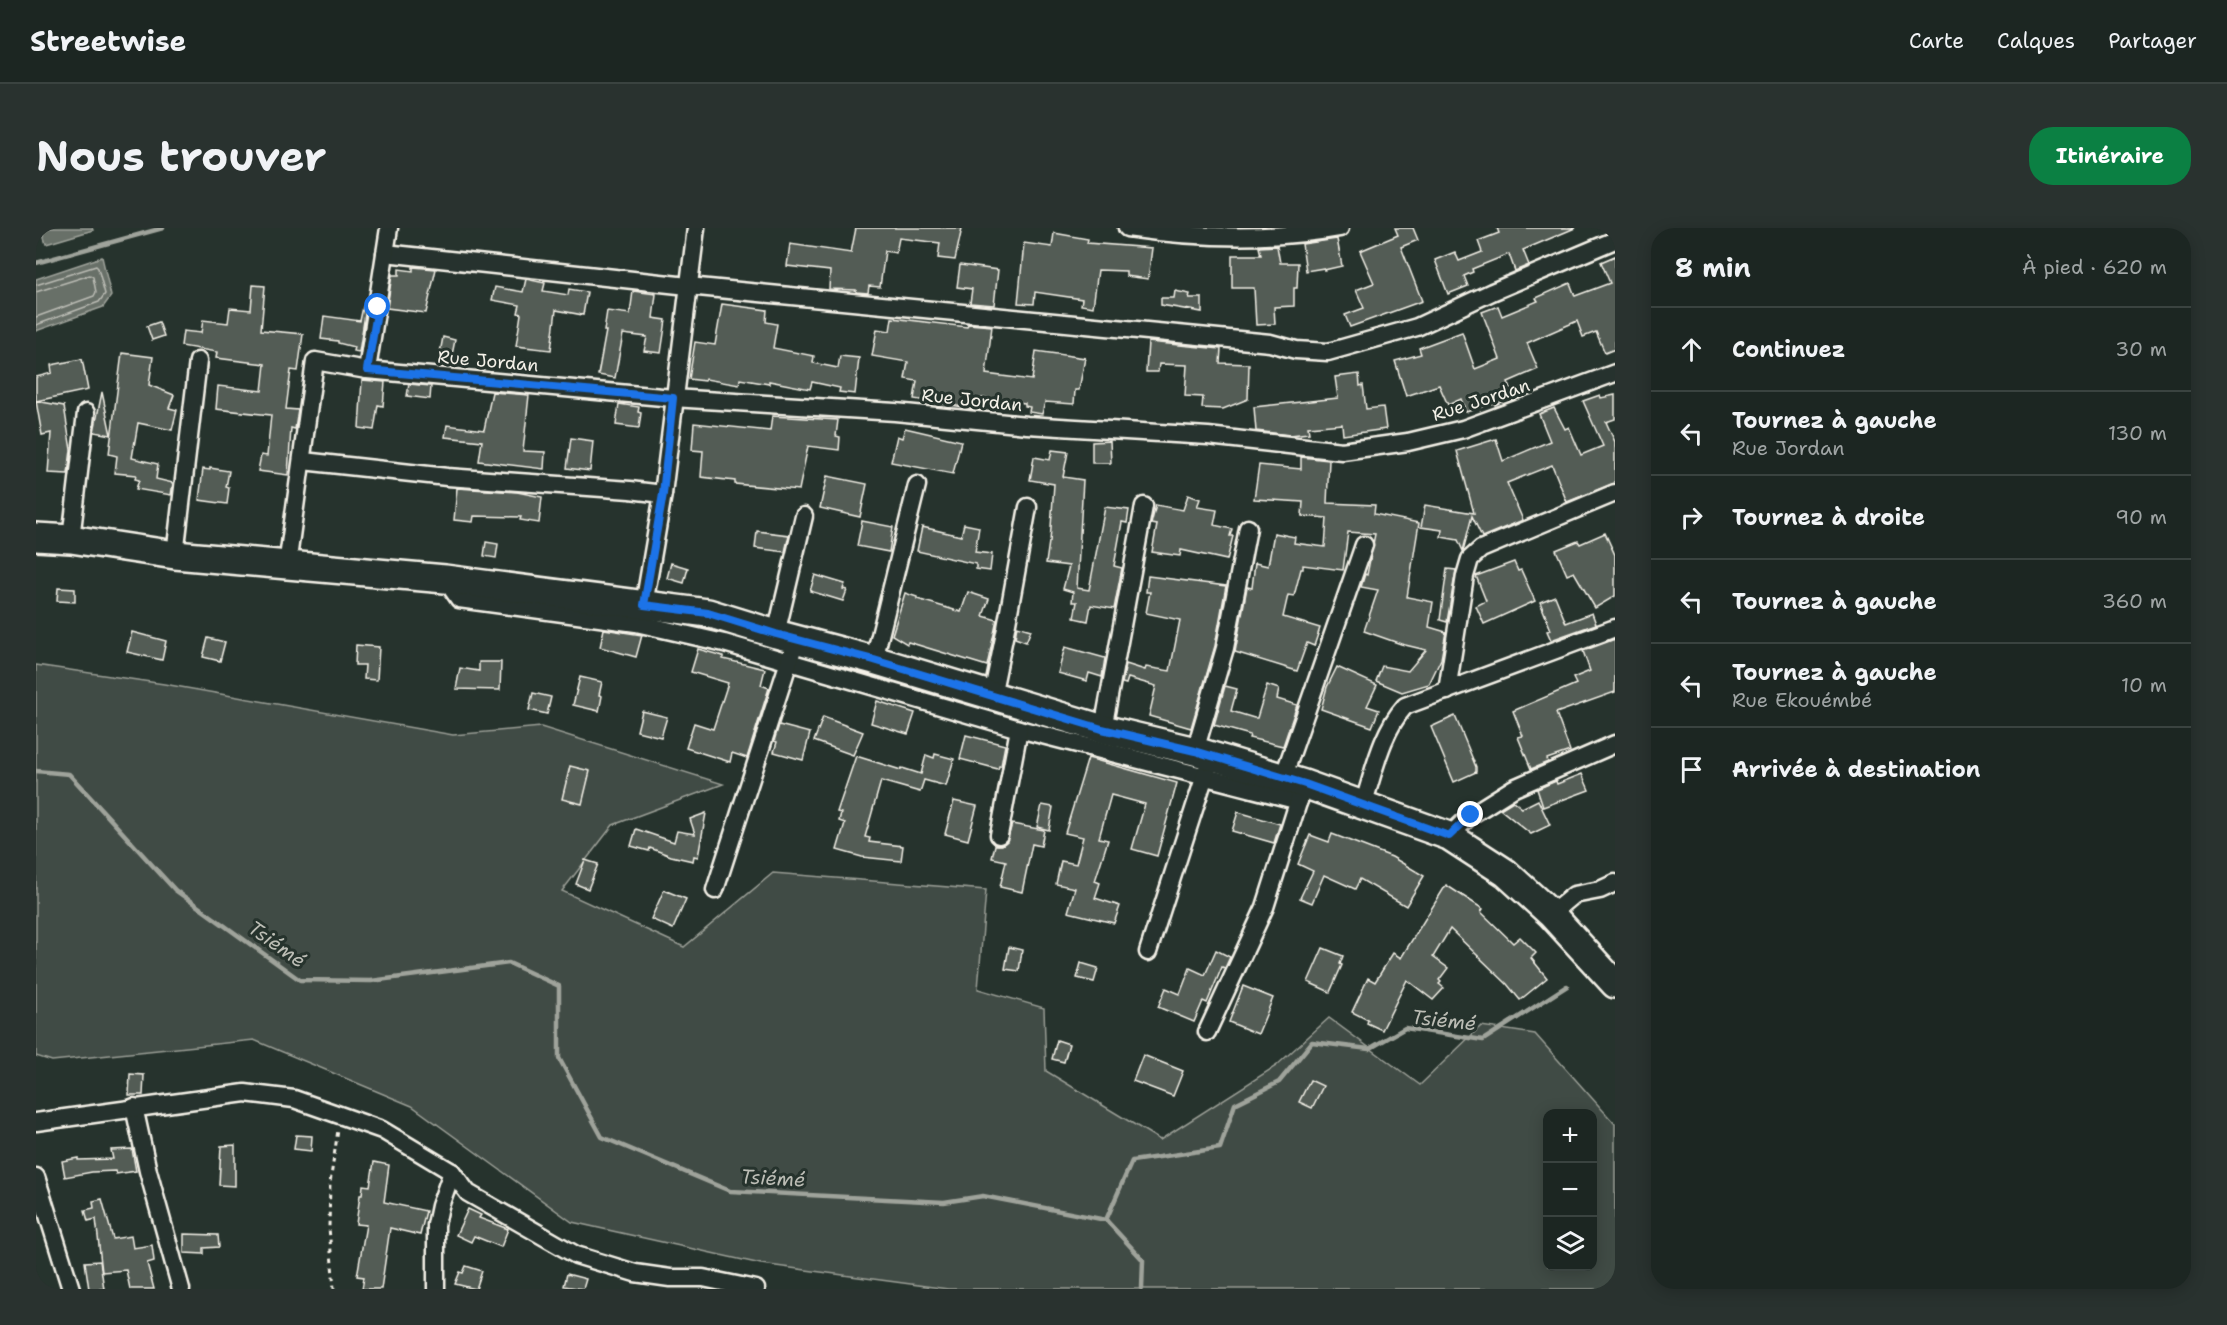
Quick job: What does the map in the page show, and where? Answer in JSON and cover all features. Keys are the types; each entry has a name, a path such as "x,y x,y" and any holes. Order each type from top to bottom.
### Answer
{"main road":[{"path":"36,537 71,539 175,555 445,579 708,613 787,646 874,660 1204,761 1363,805 1449,836 1506,873 1551,914 1615,984"}],"street":[{"path":"367,370 389,228"},
{"path":"644,605 663,494 673,398 696,228"},
{"path":"1127,228 1178,235 1230,237 1340,228"},
{"path":"385,253 688,286 1270,343 1296,350 1328,352 1417,327 1492,292 1615,240"},
{"path":"175,555 198,361"},
{"name":"Rue Jordan","path":"303,461 315,361 367,370 673,398 1208,436 1342,451 1408,442 1463,429 1615,373"},
{"path":"71,539 86,413"},
{"path":"287,566 303,461 447,477 663,494"},
{"path":"874,660 917,485"},
{"path":"1447,691 1465,576 1470,559 1481,549 1615,494"},
{"path":"1102,729 1144,506"},
{"path":"992,696 1028,507"},
{"path":"715,890 787,646 804,516"},
{"path":"1148,952 1204,761 1248,528"},
{"path":"1207,1032 1264,907 1295,787 1364,545"},
{"path":"445,579 459,599 636,622 724,643 787,646 1018,729 1204,761"},
{"path":"1363,805 1382,745 1393,719 1405,706 1615,628"},
{"path":"999,835 1018,729"},
{"path":"1449,836 1471,815 1514,788 1615,744"},
{"path":"1551,914 1574,895 1600,890 1615,883"},
{"path":"36,1122 245,1093 294,1099 382,1130 452,1172 468,1193 576,1255 635,1274 670,1278 703,1278 756,1289"},
{"path":"134,1107 148,1172 181,1289"},
{"path":"436,1289 436,1225 452,1172"},
{"path":"36,1177 71,1289"}],"path":[{"path":"334,1289 328,1227 330,1183 340,1116"}],"shaded area":[{"path":"36,665 164,684 453,735 541,727 723,784 613,825 562,891 684,947 773,873 986,890 978,989 1044,1008 1046,1071 1160,1140 1276,1066 1329,1018 1420,1085 1481,1026 1535,1034 1615,1124 1615,1289 948,1289 761,1264 572,1222 412,1106 254,1040 52,1061 36,1056"}],"water":[{"path":"41,228 92,228 93,230 46,244"},
{"path":"102,257 111,296 103,307 36,331 36,279"}],"building":[{"path":"856,228 962,228 955,260 938,258 940,243 899,238 896,253 885,251 880,287 869,286 868,293 829,289 830,271 787,266 790,244 851,253"},
{"path":"1395,228 1413,228 1418,240 1401,247 1422,301 1350,327 1345,315 1364,308 1356,290 1374,283 1360,251 1398,235"},
{"path":"1497,228 1575,228 1523,250 1529,265 1515,271 1509,254 1472,269 1473,272 1464,276 1468,286 1448,294 1435,260 1455,252 1459,261 1482,252 1478,241 1499,233"},
{"path":"1054,233 1088,239 1087,243 1152,248 1148,279 1126,276 1126,271 1098,270 1093,307 1081,305 1082,299 1035,292 1034,304 1018,303 1024,243 1052,247"},
{"path":"1337,239 1342,266 1306,271 1302,244"},
{"path":"1277,246 1280,263 1298,263 1294,306 1274,307 1275,324 1256,325 1254,288 1232,288 1232,255 1261,255 1259,247"},
{"path":"1615,256 1615,349 1605,353 1596,332 1583,337 1577,321 1527,343 1538,369 1508,382 1514,396 1495,405 1494,403 1466,412 1461,399 1448,405 1439,385 1406,396 1395,361 1421,354 1419,348 1462,332 1475,369 1500,359 1482,312 1498,306 1502,316 1538,301 1536,298 1570,283 1575,296 1610,283 1601,262"},
{"path":"960,265 998,270 994,305 970,303 972,289 957,287"},
{"path":"413,267 436,269 426,313 387,308 392,275 399,275 399,269 413,271"},
{"path":"526,279 545,283 543,291 568,295 569,289 587,292 583,315 556,310 551,350 516,346 521,314 518,313 520,305 492,300 495,287 523,292"},
{"path":"253,285 265,286 261,330 303,334 298,371 291,370 286,409 298,410 295,429 291,428 288,475 258,471 261,455 267,456 271,415 216,409 218,386 262,391 265,364 216,358 217,352 181,346 183,331 201,333 203,320 228,323 230,308 251,310"},
{"path":"633,291 656,294 653,318 666,320 661,353 644,351 647,337 623,334 615,378 598,375 607,311 630,314"},
{"path":"1175,291 1190,294 1189,298 1202,298 1202,312 1161,305 1161,298 1174,298"},
{"path":"722,304 767,310 766,322 777,324 773,348 814,356 813,363 838,368 840,356 859,358 855,394 839,392 840,388 812,382 810,389 769,381 769,384 740,379 739,385 706,379 705,381 689,379 695,342 715,345"},
{"path":"363,307 366,308 359,352 353,351 354,347 338,343 338,341 321,339 324,316 360,321"},
{"path":"892,318 967,327 968,324 992,326 986,374 1032,380 1036,351 1085,358 1079,390 1075,390 1074,404 1045,402 1042,414 1029,412 1030,407 1025,406 1025,403 982,398 981,410 914,399 917,381 905,379 908,362 872,356 877,329 890,331"},
{"path":"159,322 164,336 152,340 147,326"},
{"path":"443,337 455,340 452,355 440,353"},
{"path":"1148,342 1221,349 1220,363 1249,364 1248,399 1223,409 1202,408 1203,397 1185,396 1187,365 1159,364 1158,372 1146,372"},
{"path":"122,353 153,357 149,385 174,395 169,408 177,410 172,430 138,423 132,458 158,464 156,479 173,483 171,495 136,489 139,480 135,479 136,475 115,473 117,456 109,454"},
{"path":"82,359 88,390 36,401 36,377 52,373 51,365"},
{"path":"1359,374 1366,409 1383,407 1386,429 1343,435 1342,424 1308,427 1309,433 1290,435 1256,431 1254,407 1338,398 1335,377"},
{"path":"362,380 385,382 383,406 378,405 374,430 359,428"},
{"path":"409,384 431,386 430,399 407,396"},
{"path":"102,392 111,435 94,432"},
{"path":"492,392 529,395 523,451 545,452 544,469 479,461 482,441 445,437 447,425 484,430"},
{"path":"1600,395 1601,398 1615,395 1615,419 1606,422 1615,442 1615,483 1567,502 1552,465 1507,483 1523,520 1482,537 1472,516 1463,551 1458,540 1441,537 1442,530 1421,527 1425,505 1474,513 1457,451 1496,439 1503,461 1550,441 1539,414 1554,408 1565,429 1569,427 1581,455 1603,446 1583,401"},
{"path":"36,401 64,406 71,450 68,474 48,473 51,433 42,435"},
{"path":"619,404 639,407 638,412 641,413 639,428 616,425"},
{"path":"772,416 838,420 836,436 840,437 839,450 808,446 799,490 735,484 735,481 701,477 703,451 692,450 694,423 770,431"},
{"path":"905,428 961,441 953,474 891,462 897,436 902,438"},
{"path":"571,438 593,441 590,471 567,468"},
{"path":"1110,441 1111,463 1092,463 1092,442"},
{"path":"1052,450 1068,452 1063,477 1083,480 1077,588 1089,590 1105,507 1129,510 1127,523 1122,522 1114,566 1122,568 1114,609 1091,605 1088,621 1074,618 1077,602 1072,602 1073,592 1063,589 1069,566 1046,563 1050,542 1054,484 1030,480 1034,457 1050,460"},
{"path":"1301,457 1329,460 1327,503 1375,505 1374,514 1419,523 1407,597 1433,602 1429,627 1446,632 1441,659 1429,684 1402,692 1376,681 1382,666 1408,671 1426,650 1364,631 1378,590 1361,587 1365,574 1367,575 1375,534 1348,532 1343,570 1303,565 1294,596 1288,595 1283,617 1320,628 1314,646 1307,643 1297,671 1235,652 1247,587 1252,588 1255,563 1268,566 1274,533 1295,537 1294,543 1325,547 1327,518 1302,516 1303,502 1254,499 1259,465 1301,469"},
{"path":"210,468 229,471 226,487 229,488 227,504 199,500 203,469 210,470"},
{"path":"827,476 867,484 860,517 820,508"},
{"path":"457,488 517,492 542,497 539,523 520,520 521,517 474,516 473,522 454,520"},
{"path":"1188,495 1200,499 1197,507 1217,510 1214,525 1232,529 1230,536 1233,536 1227,560 1181,550 1180,556 1152,552 1157,525 1151,524 1156,505 1183,510"},
{"path":"862,521 893,527 889,552 857,546"},
{"path":"964,524 979,527 975,552 992,554 990,571 976,569 976,564 917,551 922,527 961,536"},
{"path":"757,531 789,535 785,552 755,548"},
{"path":"1605,533 1615,555 1615,596 1595,608 1574,572 1567,575 1556,550 1578,541 1580,544"},
{"path":"486,542 498,544 496,558 484,556"},
{"path":"1514,562 1518,571 1521,570 1535,601 1484,624 1476,606 1486,601 1476,576"},
{"path":"671,563 688,568 684,583 667,578"},
{"path":"1447,569 1456,570 1447,622 1440,620"},
{"path":"815,575 845,584 843,589 847,590 843,601 810,591"},
{"path":"1148,576 1226,586 1215,646 1191,728 1149,716 1156,686 1128,678 1126,684 1122,683 1126,664 1145,670 1146,667 1170,671 1180,620 1146,613 1150,592 1146,592"},
{"path":"58,588 75,589 75,602 57,601"},
{"path":"968,592 989,599 983,616 997,620 987,666 908,642 907,644 892,635 905,593 917,599 961,612"},
{"path":"1555,596 1566,623 1592,613 1596,624 1551,640 1547,631 1551,630 1540,602"},
{"path":"1017,626 1031,630 1026,642 1015,638"},
{"path":"604,629 642,635 636,657 600,647"},
{"path":"132,632 166,641 162,660 127,652"},
{"path":"208,638 225,642 220,661 203,657"},
{"path":"1615,639 1615,692 1556,713 1570,751 1547,759 1548,762 1531,769 1518,737 1523,736 1513,711 1576,684 1573,678 1590,671 1583,651"},
{"path":"356,645 379,647 377,680 364,679 365,665 355,665"},
{"path":"1065,647 1105,658 1102,677 1089,673 1087,681 1058,673"},
{"path":"698,649 723,656 723,659 765,669 761,685 769,688 747,758 732,753 730,762 686,748 694,723 713,729 728,683 691,672"},
{"path":"479,662 501,662 500,690 456,689 460,668 479,671"},
{"path":"1337,667 1377,685 1367,706 1379,710 1372,727 1321,709 1327,687"},
{"path":"580,677 602,682 599,711 573,705"},
{"path":"1267,685 1279,689 1277,699 1297,705 1283,746 1249,738 1250,735 1214,725 1225,686 1237,689 1231,711 1257,718"},
{"path":"533,693 551,697 547,714 529,710"},
{"path":"877,701 915,713 908,734 871,723"},
{"path":"642,711 667,717 661,737 637,731"},
{"path":"1455,716 1476,772 1454,782 1431,727"},
{"path":"823,717 863,732 853,755 814,741"},
{"path":"779,725 810,733 803,760 774,752 777,742 774,741"},
{"path":"966,735 1005,745 1001,766 998,769 960,759"},
{"path":"935,754 954,759 946,786 924,780 920,792 881,781 865,837 870,838 869,842 903,846 901,861 862,857 837,850 845,823 839,821 841,813 837,812 856,756 921,774 926,755 934,758"},
{"path":"1088,758 1177,783 1157,856 1132,849 1145,804 1111,795 1099,838 1108,840 1095,881 1100,883 1095,898 1120,906 1114,923 1068,912 1075,888 1056,884 1061,861 1076,864 1083,837 1065,833"},
{"path":"570,766 590,771 582,804 562,799"},
{"path":"1582,774 1589,790 1543,807 1537,789"},
{"path":"1538,800 1550,825 1531,834 1500,809 1513,801 1522,808"},
{"path":"954,801 977,806 968,840 945,834"},
{"path":"1042,805 1053,807 1049,830 1037,827"},
{"path":"1238,812 1280,824 1274,843 1232,831"},
{"path":"706,813 698,857 694,856 693,861 650,848 649,851 631,846 636,829 674,842 677,831 695,834 690,819"},
{"path":"1012,824 1044,830 1041,846 1032,844 1022,892 1000,887 1006,861 992,858 995,845 1002,845 1007,841"},
{"path":"1332,834 1392,857 1424,876 1406,906 1360,879 1355,889 1324,875 1312,903 1300,898 1313,871 1298,864 1310,835 1329,842"},
{"path":"585,860 598,864 588,889 576,884"},
{"path":"1446,885 1483,909 1481,912 1513,943 1520,937 1536,953 1531,958 1547,978 1520,1000 1507,984 1450,929 1433,957 1448,968 1439,980 1441,982 1439,984 1444,988 1433,1000 1407,980 1382,1030 1367,1023 1368,1020 1352,1012 1368,978 1375,982 1393,953 1401,958"},
{"path":"664,890 686,899 673,929 651,919"},
{"path":"1009,947 1022,950 1019,971 1005,969"},
{"path":"1323,948 1343,956 1340,964 1342,965 1330,992 1308,982"},
{"path":"1216,950 1230,957 1225,968 1222,967 1207,1003 1203,1001 1194,1022 1158,1007 1166,988 1180,994 1190,968 1205,975"},
{"path":"1081,963 1098,968 1094,982 1077,978"},
{"path":"1243,986 1273,998 1258,1034 1229,1022"},
{"path":"1057,1040 1069,1044 1064,1062 1052,1059"},
{"path":"1143,1055 1183,1071 1173,1096 1133,1081"},
{"path":"130,1074 144,1075 143,1095 129,1095"},
{"path":"1310,1080 1323,1086 1312,1108 1299,1102"},
{"path":"296,1135 312,1136 311,1151 294,1149"},
{"path":"235,1145 235,1186 219,1185 221,1146"},
{"path":"132,1149 136,1171 116,1174 115,1171 92,1172 65,1177 62,1161 78,1158 78,1160 113,1159 111,1150"},
{"path":"374,1162 389,1165 384,1202 426,1211 420,1235 390,1228 381,1289 362,1289 364,1277 357,1276 366,1225 356,1224 360,1195 362,1195 363,1185 370,1186"},
{"path":"102,1199 113,1239 131,1236 133,1248 152,1245 154,1261 147,1263 154,1289 130,1289 126,1270 102,1272 96,1219 88,1221 85,1210 94,1208 93,1201"},
{"path":"468,1209 481,1215 479,1218 508,1229 501,1247 474,1236 471,1242 456,1235"},
{"path":"184,1234 218,1235 219,1247 204,1248 204,1254 184,1253"},
{"path":"100,1261 104,1289 89,1289 85,1262"},
{"path":"466,1266 482,1271 476,1289 455,1284 460,1272 463,1273"},
{"path":"567,1274 586,1279 583,1289 564,1286"}],"waterway":[{"path":"36,263 163,228"},
{"name":"Tsiémé","path":"36,771 69,774 175,890 300,980 371,981 509,963 559,986 559,1058 602,1137 730,1191 944,1202 983,1196 1106,1220 1132,1161 1220,1148 1235,1104 1279,1082 1312,1042 1369,1049 1405,1028 1483,1040 1567,986"},
{"path":"1106,1220 1143,1260 1142,1289"}],"route":[{"path":"378,307 367,370 673,398 663,494 644,605 708,613 1102,729 1195,751 1305,784 1449,836 1471,815"}]}
